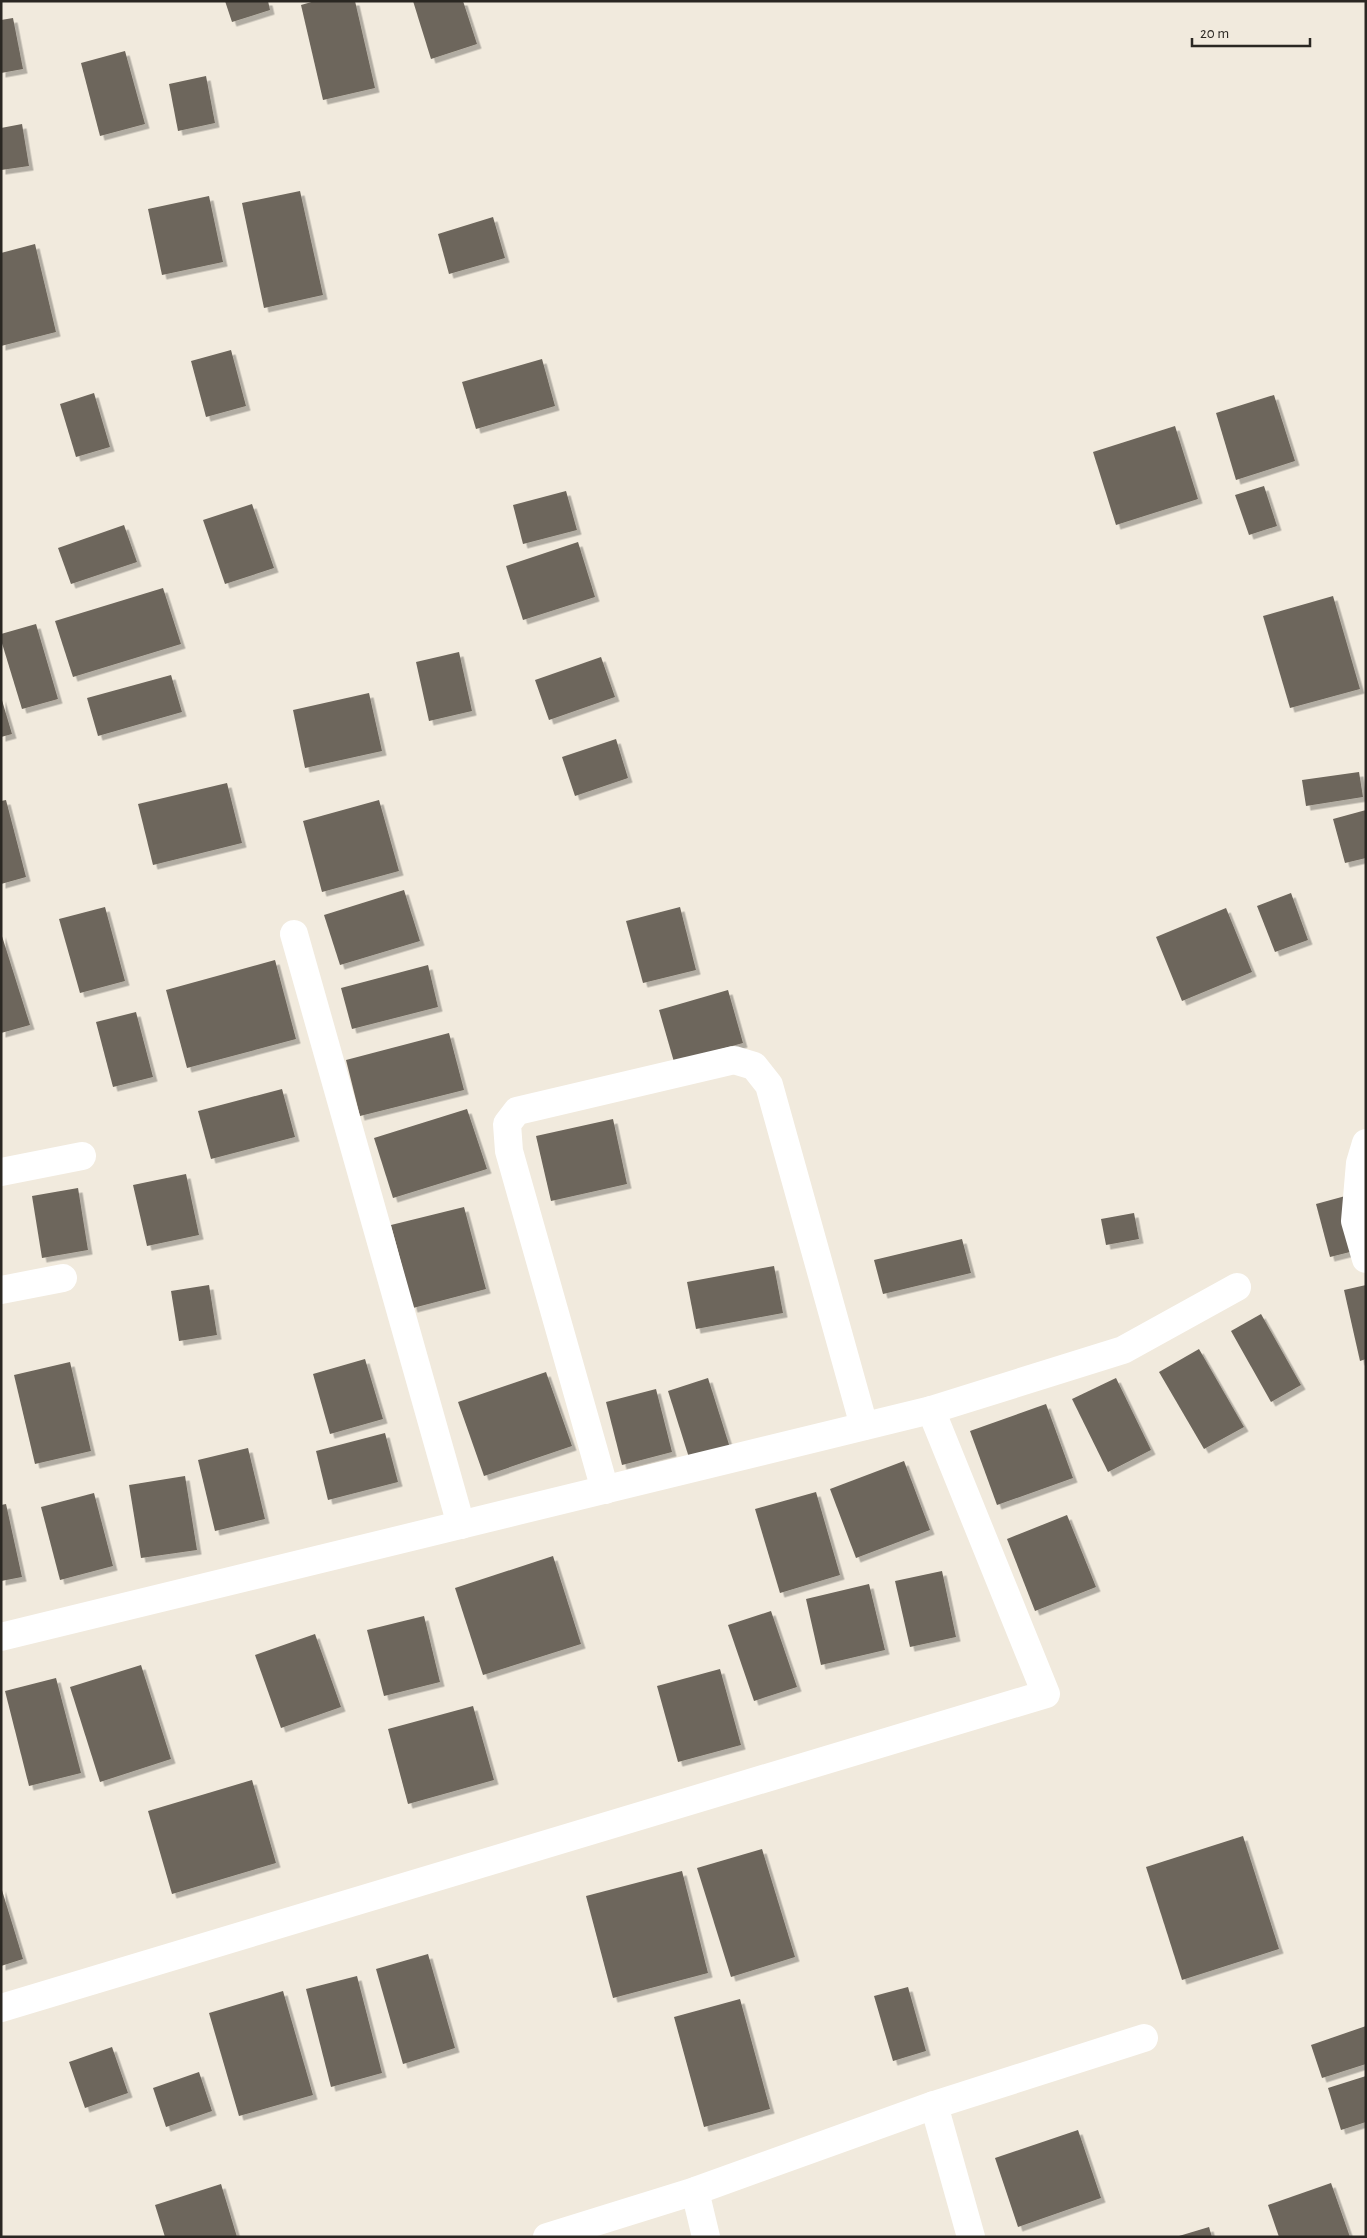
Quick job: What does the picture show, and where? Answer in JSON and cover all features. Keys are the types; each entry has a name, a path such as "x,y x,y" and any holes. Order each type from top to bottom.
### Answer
{"street":[{"path":"294,934 461,1524"},
{"path":"606,1490 509,1151 507,1124 517,1112 734,1060 754,1066 769,1085 864,1426"},
{"path":"1366,1143 1360,1164 1355,1220 1366,1258"},
{"path":"1,1172 82,1156"},
{"path":"1,1290 63,1278"},
{"path":"1,1637 931,1410 1123,1350 1237,1287"},
{"path":"1,2008 1046,1694 931,1410"},
{"path":"547,2237 695,2192 934,2105 1144,2038"},
{"path":"934,2105 971,2237"},
{"path":"695,2192 706,2237"}],"building":[{"path":"225,1 268,1 270,10 232,22"},
{"path":"315,1 355,1 375,88 323,100 301,5"},
{"path":"413,1 463,1 477,44 431,59"},
{"path":"13,18 23,69 1,73 1,20"},
{"path":"125,51 145,124 100,136 81,63"},
{"path":"206,76 215,123 178,131 169,84"},
{"path":"22,124 29,166 1,170 1,128"},
{"path":"300,191 323,295 264,308 242,203"},
{"path":"209,196 223,262 162,275 148,209"},
{"path":"493,217 505,258 449,274 438,234"},
{"path":"35,244 56,332 1,346 1,253"},
{"path":"231,350 246,406 206,417 191,361"},
{"path":"542,359 555,406 476,429 462,382"},
{"path":"94,393 110,447 76,457 60,404"},
{"path":"1274,395 1295,461 1236,480 1216,413"},
{"path":"1175,426 1198,499 1116,525 1093,452"},
{"path":"1264,486 1277,526 1249,535 1235,495"},
{"path":"566,491 577,530 523,544 513,505"},
{"path":"252,504 274,568 225,584 203,520"},
{"path":"124,525 137,562 71,584 58,548"},
{"path":"578,542 595,597 523,620 506,566"},
{"path":"163,588 181,644 73,677 55,621"},
{"path":"1333,596 1360,689 1290,708 1263,616"},
{"path":"36,624 58,699 22,709 1,640 1,634"},
{"path":"459,652 472,711 429,721 416,662"},
{"path":"601,657 615,697 549,720 535,680"},
{"path":"171,675 182,712 98,736 87,698"},
{"path":"369,693 382,751 305,768 293,710"},
{"path":"1,697 12,734 1,737"},
{"path":"616,739 628,778 575,796 562,757"},
{"path":"1359,772 1363,797 1306,806 1302,780"},
{"path":"227,783 242,843 153,865 138,804"},
{"path":"6,800 26,877 1,884 1,801"},
{"path":"379,800 399,871 322,892 303,821"},
{"path":"1366,810 1366,858 1345,863 1333,819"},
{"path":"404,890 420,941 340,965 324,915"},
{"path":"1291,893 1308,940 1275,952 1257,906"},
{"path":"105,907 125,981 80,993 59,919"},
{"path":"680,907 696,970 643,983 626,921"},
{"path":"1226,908 1252,972 1182,1001 1156,937"},
{"path":"1,933 30,1025 1,1033"},
{"path":"275,960 296,1039 187,1068 166,990"},
{"path":"428,965 438,1007 352,1029 341,988"},
{"path":"728,990 743,1043 674,1062 659,1010"},
{"path":"136,1012 153,1077 113,1087 96,1022"},
{"path":"449,1033 464,1090 360,1116 346,1060"},
{"path":"282,1089 295,1137 211,1159 198,1111"},
{"path":"467,1109 487,1169 393,1198 374,1138"},
{"path":"613,1119 627,1184 551,1201 536,1136"},
{"path":"186,1174 199,1235 147,1246 133,1185"},
{"path":"78,1188 88,1250 42,1258 32,1196"},
{"path":"1360,1192 1366,1248 1330,1257 1316,1204"},
{"path":"464,1207 486,1289 413,1308 391,1225"},
{"path":"1134,1213 1139,1239 1106,1245 1101,1219"},
{"path":"962,1239 971,1273 883,1294 874,1260"},
{"path":"774,1266 783,1313 696,1329 687,1282"},
{"path":"209,1285 217,1335 179,1341 171,1291"},
{"path":"1366,1285 1366,1359 1360,1361 1344,1290"},
{"path":"1261,1314 1301,1385 1271,1402 1231,1331"},
{"path":"1199,1349 1244,1427 1204,1449 1159,1372"},
{"path":"365,1359 383,1419 330,1434 313,1374"},
{"path":"70,1362 91,1451 35,1464 14,1375"},
{"path":"546,1372 572,1446 484,1476 458,1402"},
{"path":"708,1378 731,1451 691,1464 668,1391"},
{"path":"1116,1378 1151,1450 1108,1472 1072,1399"},
{"path":"656,1389 672,1452 622,1465 606,1402"},
{"path":"1046,1404 1073,1478 997,1505 970,1431"},
{"path":"385,1433 398,1482 328,1500 316,1451"},
{"path":"248,1448 265,1519 215,1531 198,1460"},
{"path":"904,1461 930,1530 856,1558 830,1489"},
{"path":"185,1476 197,1550 141,1558 129,1485"},
{"path":"816,1492 840,1575 780,1593 755,1509"},
{"path":"94,1493 113,1566 60,1580 41,1507"},
{"path":"6,1504 22,1577 1,1581 1,1505"},
{"path":"1067,1515 1096,1587 1035,1611 1007,1539"},
{"path":"553,1556 581,1644 483,1675 455,1588"},
{"path":"942,1571 956,1637 910,1647 895,1581"},
{"path":"869,1584 885,1650 821,1665 806,1599"},
{"path":"771,1611 797,1687 754,1701 728,1625"},
{"path":"424,1616 440,1682 384,1696 367,1630"},
{"path":"315,1634 341,1707 281,1728 255,1655"},
{"path":"141,1665 171,1759 100,1782 70,1687"},
{"path":"720,1669 741,1745 678,1762 657,1686"},
{"path":"56,1678 81,1773 29,1786 5,1691"},
{"path":"473,1706 494,1780 408,1804 388,1729"},
{"path":"252,1780 276,1863 172,1894 148,1811"},
{"path":"1243,1836 1279,1949 1182,1980 1146,1867"},
{"path":"762,1849 795,1957 731,1977 697,1868"},
{"path":"682,1871 708,1973 613,1998 586,1896"},
{"path":"1,1887 23,1959 1,1966"},
{"path":"428,1954 455,2048 403,2064 376,1969"},
{"path":"357,1976 382,2073 331,2087 306,1989"},
{"path":"908,1987 926,2051 893,2061 874,1996"},
{"path":"283,1991 313,2095 239,2116 209,2013"},
{"path":"740,1999 770,2109 704,2127 674,2017"},
{"path":"1366,2026 1366,2064 1322,2078 1311,2045"},
{"path":"112,2047 128,2093 85,2108 69,2062"},
{"path":"199,2072 212,2111 166,2127 153,2088"},
{"path":"1366,2076 1366,2122 1341,2130 1328,2088"},
{"path":"1078,2130 1101,2198 1018,2227 995,2158"},
{"path":"1331,2183 1350,2237 1279,2237 1268,2205"},
{"path":"221,2184 237,2237 165,2237 155,2205"},
{"path":"1209,2227 1212,2237 1179,2237 1179,2236"}]}
